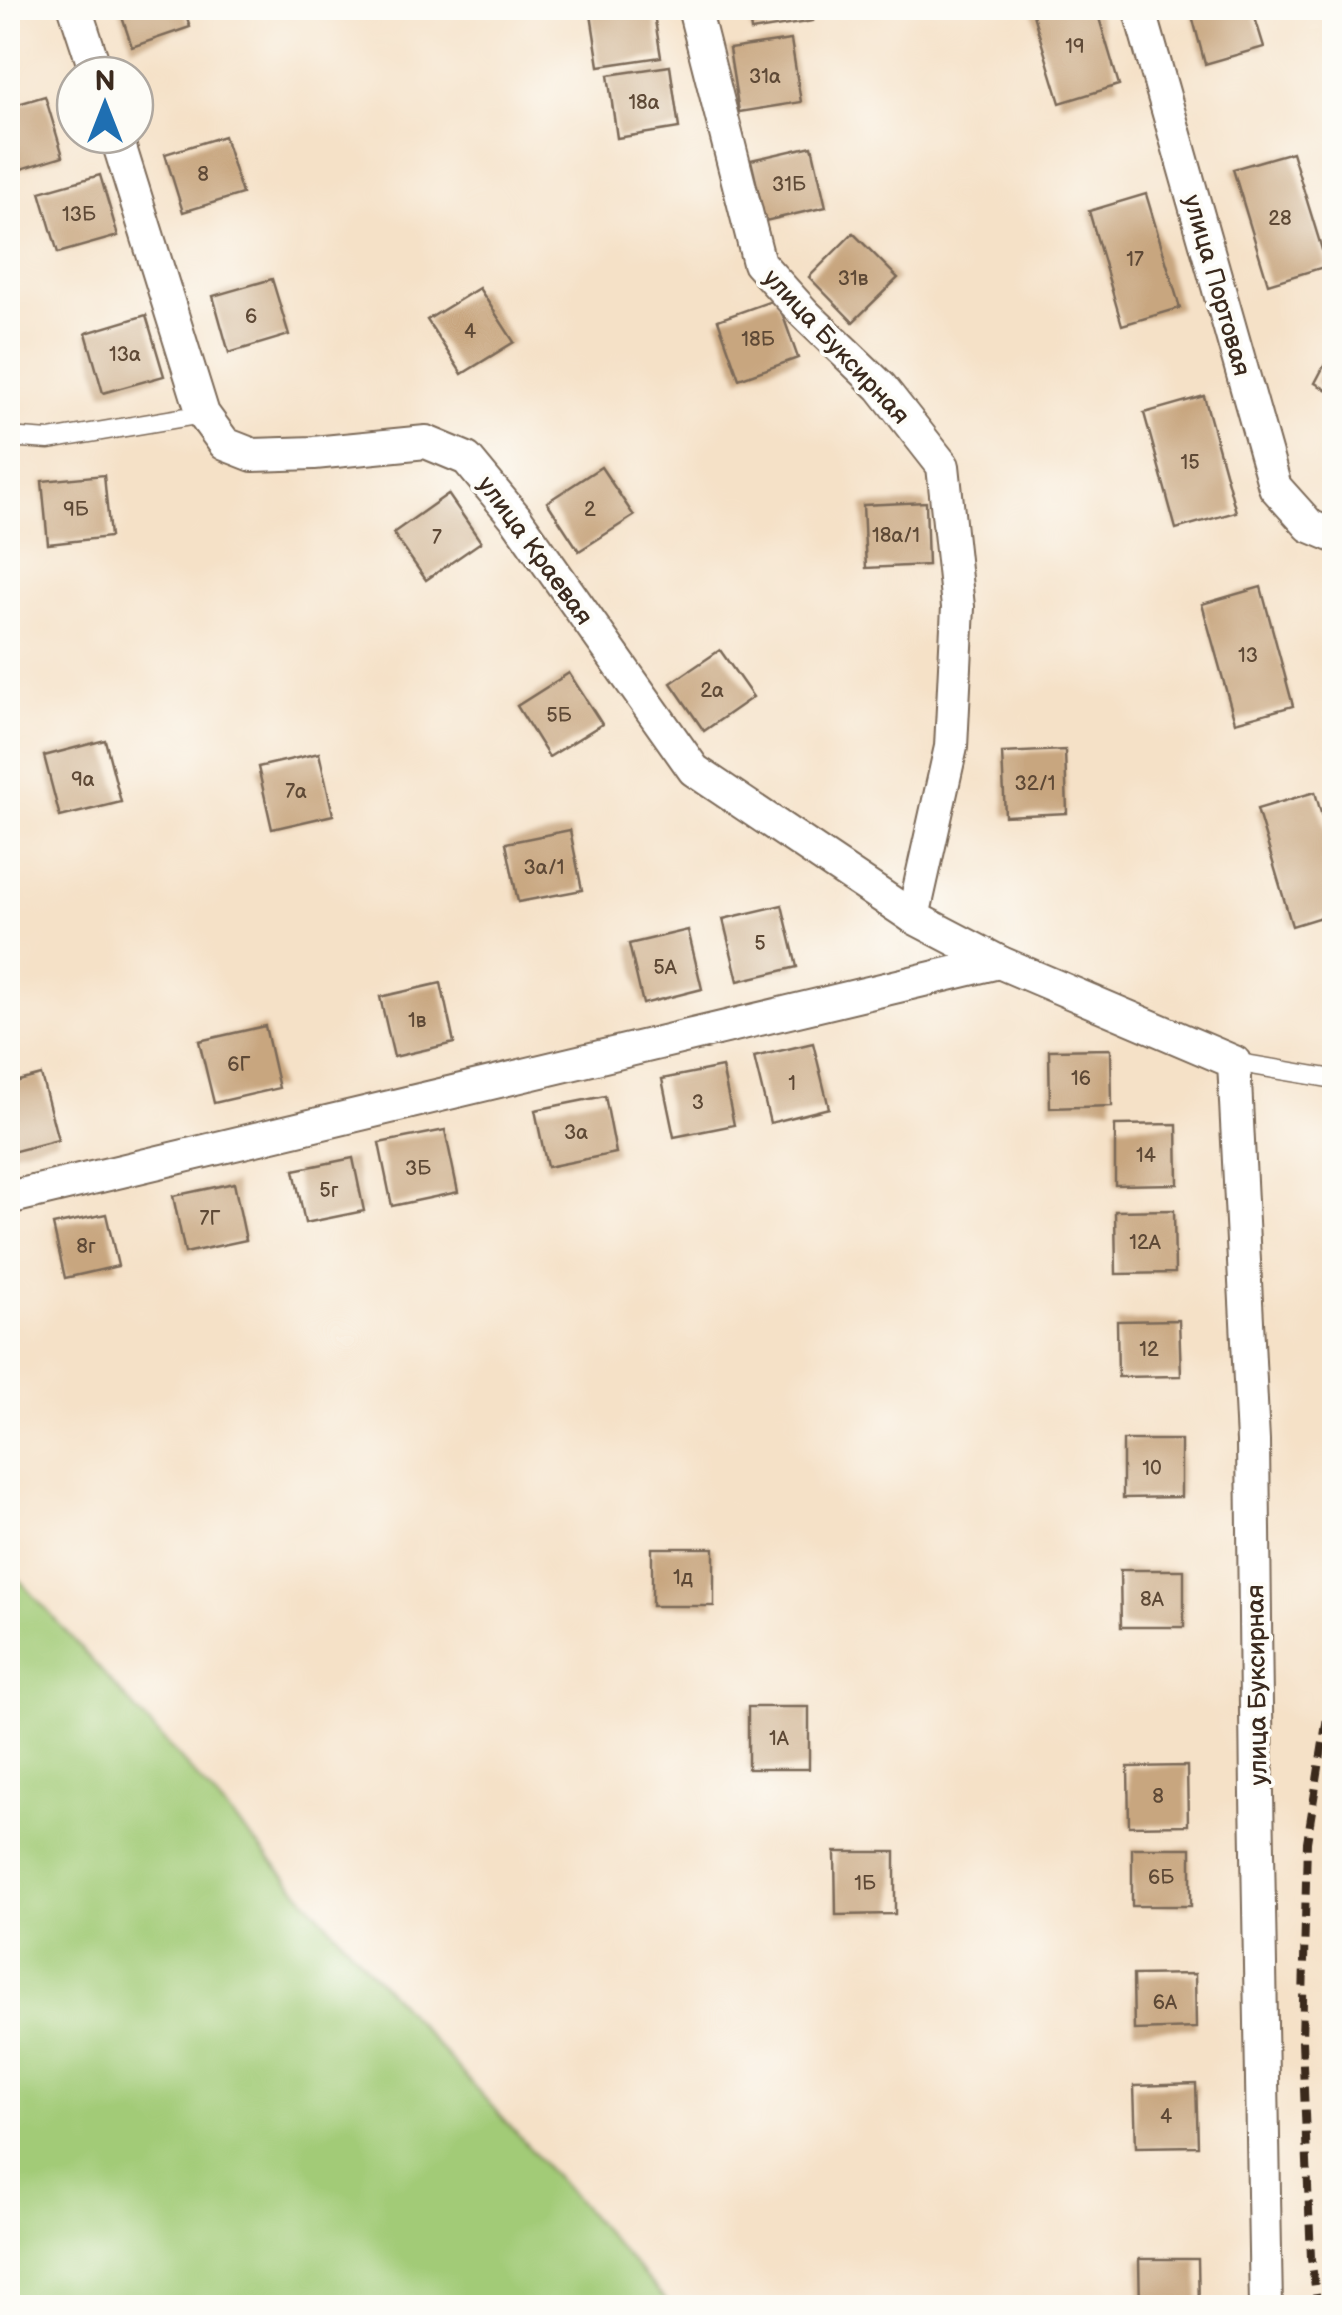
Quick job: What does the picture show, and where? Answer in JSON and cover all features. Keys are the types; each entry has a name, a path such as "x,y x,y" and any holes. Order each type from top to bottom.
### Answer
{"street":[{"path":"76,8 91,55"},
{"name":"улица Буксирная","path":"694,8 760,263 805,314 882,387 943,466 958,606 952,747 913,917"},
{"name":"улица Портовая","path":"1139,8 1274,488 1310,526 1334,536"},
{"name":"улица Краевая","path":"122,155 203,414 225,444 253,455 426,442 468,459 515,517 694,770 913,917 999,962 1234,1062"},
{"path":"8,1198 999,962"},
{"name":"улица Буксирная","path":"1234,1062 1253,1441 1266,2308"}],"lane":[{"path":"8,438 48,440 203,414"},
{"path":"1234,1062 1334,1079"}],"green space":[{"path":"8,1567 672,2307 8,2307"}],"building":[{"path":"119,8 184,8 190,27 132,47"},
{"path":"590,8 653,8 661,57 599,66"},
{"path":"748,8 811,8 813,21 751,31"},
{"path":"1031,8 1096,8 1119,85 1060,103"},
{"path":"1190,8 1252,8 1264,47 1205,64"},
{"path":"791,40 801,102 739,112 729,49"},
{"path":"670,66 679,128 617,138 608,75"},
{"path":"45,96 55,129 55,155 63,156 8,173 8,107"},
{"path":"224,136 242,194 183,212 165,154"},
{"path":"812,146 826,207 765,221 751,160"},
{"path":"1292,152 1327,266 1268,284 1233,169"},
{"path":"100,175 118,236 58,253 40,192"},
{"path":"1146,194 1180,308 1122,325 1089,211"},
{"path":"853,233 898,278 853,322 809,277"},
{"path":"272,279 289,335 229,353 213,296"},
{"path":"479,288 514,342 462,374 427,320"},
{"path":"777,299 798,358 739,379 718,320"},
{"path":"146,315 164,376 103,393 86,333"},
{"path":"1334,347 1334,394 1315,383"},
{"path":"1204,396 1236,512 1176,529 1144,413"},
{"path":"601,467 634,516 579,551 547,502"},
{"path":"104,475 110,537 48,544 42,481"},
{"path":"448,494 481,542 426,580 393,533"},
{"path":"926,502 928,565 866,568 863,505"},
{"path":"1261,587 1293,706 1235,722 1202,604"},
{"path":"720,650 753,697 704,731 671,683"},
{"path":"569,673 602,724 549,757 517,706"},
{"path":"105,740 121,802 60,817 44,756"},
{"path":"1065,750 1067,813 1005,816 1002,753"},
{"path":"319,753 333,815 272,829 258,767"},
{"path":"1315,792 1334,859 1334,913 1292,926 1257,809"},
{"path":"570,830 582,890 518,902 506,843"},
{"path":"782,905 797,967 738,981 723,919"},
{"path":"688,930 702,989 643,1004 629,944"},
{"path":"441,983 454,1043 394,1057 380,997"},
{"path":"265,1026 279,1088 214,1103 199,1041"},
{"path":"813,1043 829,1108 770,1123 754,1057"},
{"path":"1111,1049 1112,1106 1050,1108 1049,1050"},
{"path":"722,1067 734,1125 674,1137 662,1079"},
{"path":"41,1075 58,1140 8,1153 8,1084"},
{"path":"605,1096 616,1153 547,1167 535,1110"},
{"path":"1177,1124 1178,1184 1115,1185 1115,1125"},
{"path":"445,1130 458,1192 392,1206 379,1143"},
{"path":"353,1158 364,1211 305,1223 294,1170"},
{"path":"234,1183 246,1240 185,1253 173,1196"},
{"path":"1174,1210 1175,1273 1116,1274 1115,1211"},
{"path":"106,1214 118,1266 65,1278 53,1225"},
{"path":"1179,1320 1181,1376 1118,1377 1117,1321"},
{"path":"1123,1440 1181,1440 1181,1497 1123,1498"},
{"path":"652,1548 714,1548 714,1606 652,1606"},
{"path":"1120,1570 1184,1570 1184,1627 1121,1627"},
{"path":"748,1707 809,1707 809,1769 748,1769"},
{"path":"1187,1766 1188,1825 1129,1826 1128,1767"},
{"path":"1132,1848 1191,1848 1191,1906 1132,1906"},
{"path":"835,1852 895,1852 895,1914 836,1915"},
{"path":"1195,1974 1196,2028 1134,2030 1133,1975"},
{"path":"1196,2084 1198,2146 1136,2147 1134,2086"},
{"path":"1139,2259 1198,2259 1199,2308 1140,2308"}],"railway":[{"path":"1318,2308 1311,2258 1302,2041 1307,1842 1334,1674"}]}
